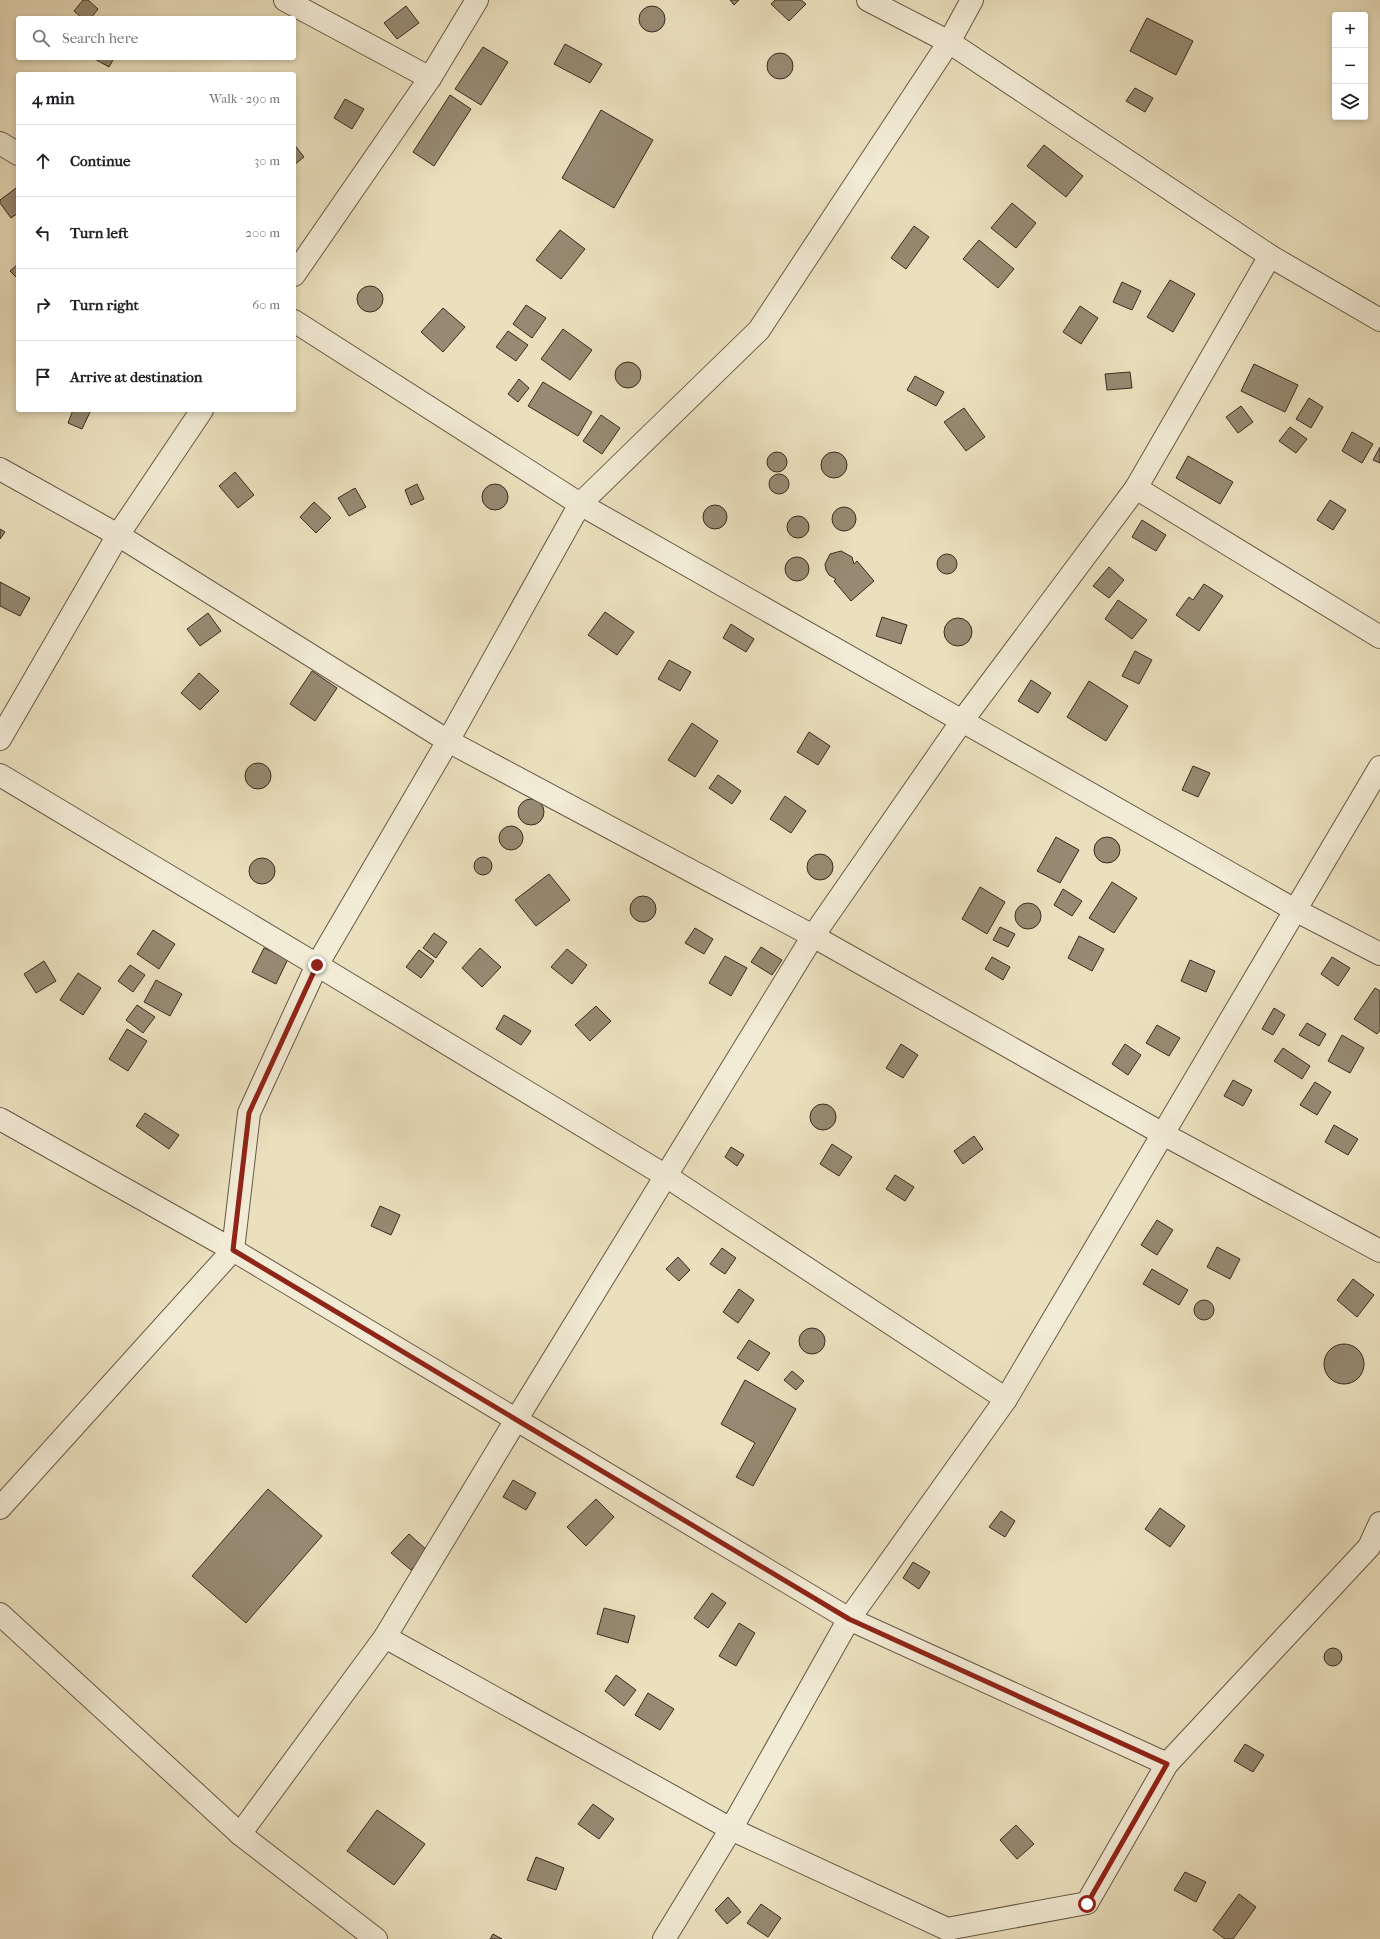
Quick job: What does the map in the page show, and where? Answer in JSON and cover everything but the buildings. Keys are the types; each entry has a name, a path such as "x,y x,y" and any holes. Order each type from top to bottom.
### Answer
{"street":[{"path":"285,0 430,78"},
{"path":"296,272 430,78 477,0"},
{"path":"868,0 949,42 1270,256 1380,320"},
{"path":"0,1508 233,1250 249,1113 317,965 448,741 580,504 759,330 949,42 972,0"},
{"path":"0,143 16,153"},
{"path":"240,1834 385,1637 516,1420 813,936 962,721 1136,488 1270,256"},
{"path":"296,322 580,504 1295,910 1380,954"},
{"path":"0,739 118,535 201,412"},
{"path":"0,469 118,535 448,741 813,936 1163,1134 1380,1251"},
{"path":"1136,488 1380,637"},
{"path":"664,1939 731,1830 849,1619 1006,1399 1380,767"},
{"path":"0,775 666,1176 1006,1399"},
{"path":"0,1119 233,1250 849,1619 1167,1764"},
{"path":"385,1637 731,1830 946,1929 1087,1904 1167,1764 1369,1547 1380,1523"},
{"path":"0,1614 240,1834 376,1939"}],"route":[{"path":"317,965 249,1113 233,1250 849,1619 1167,1764 1087,1904"}]}
